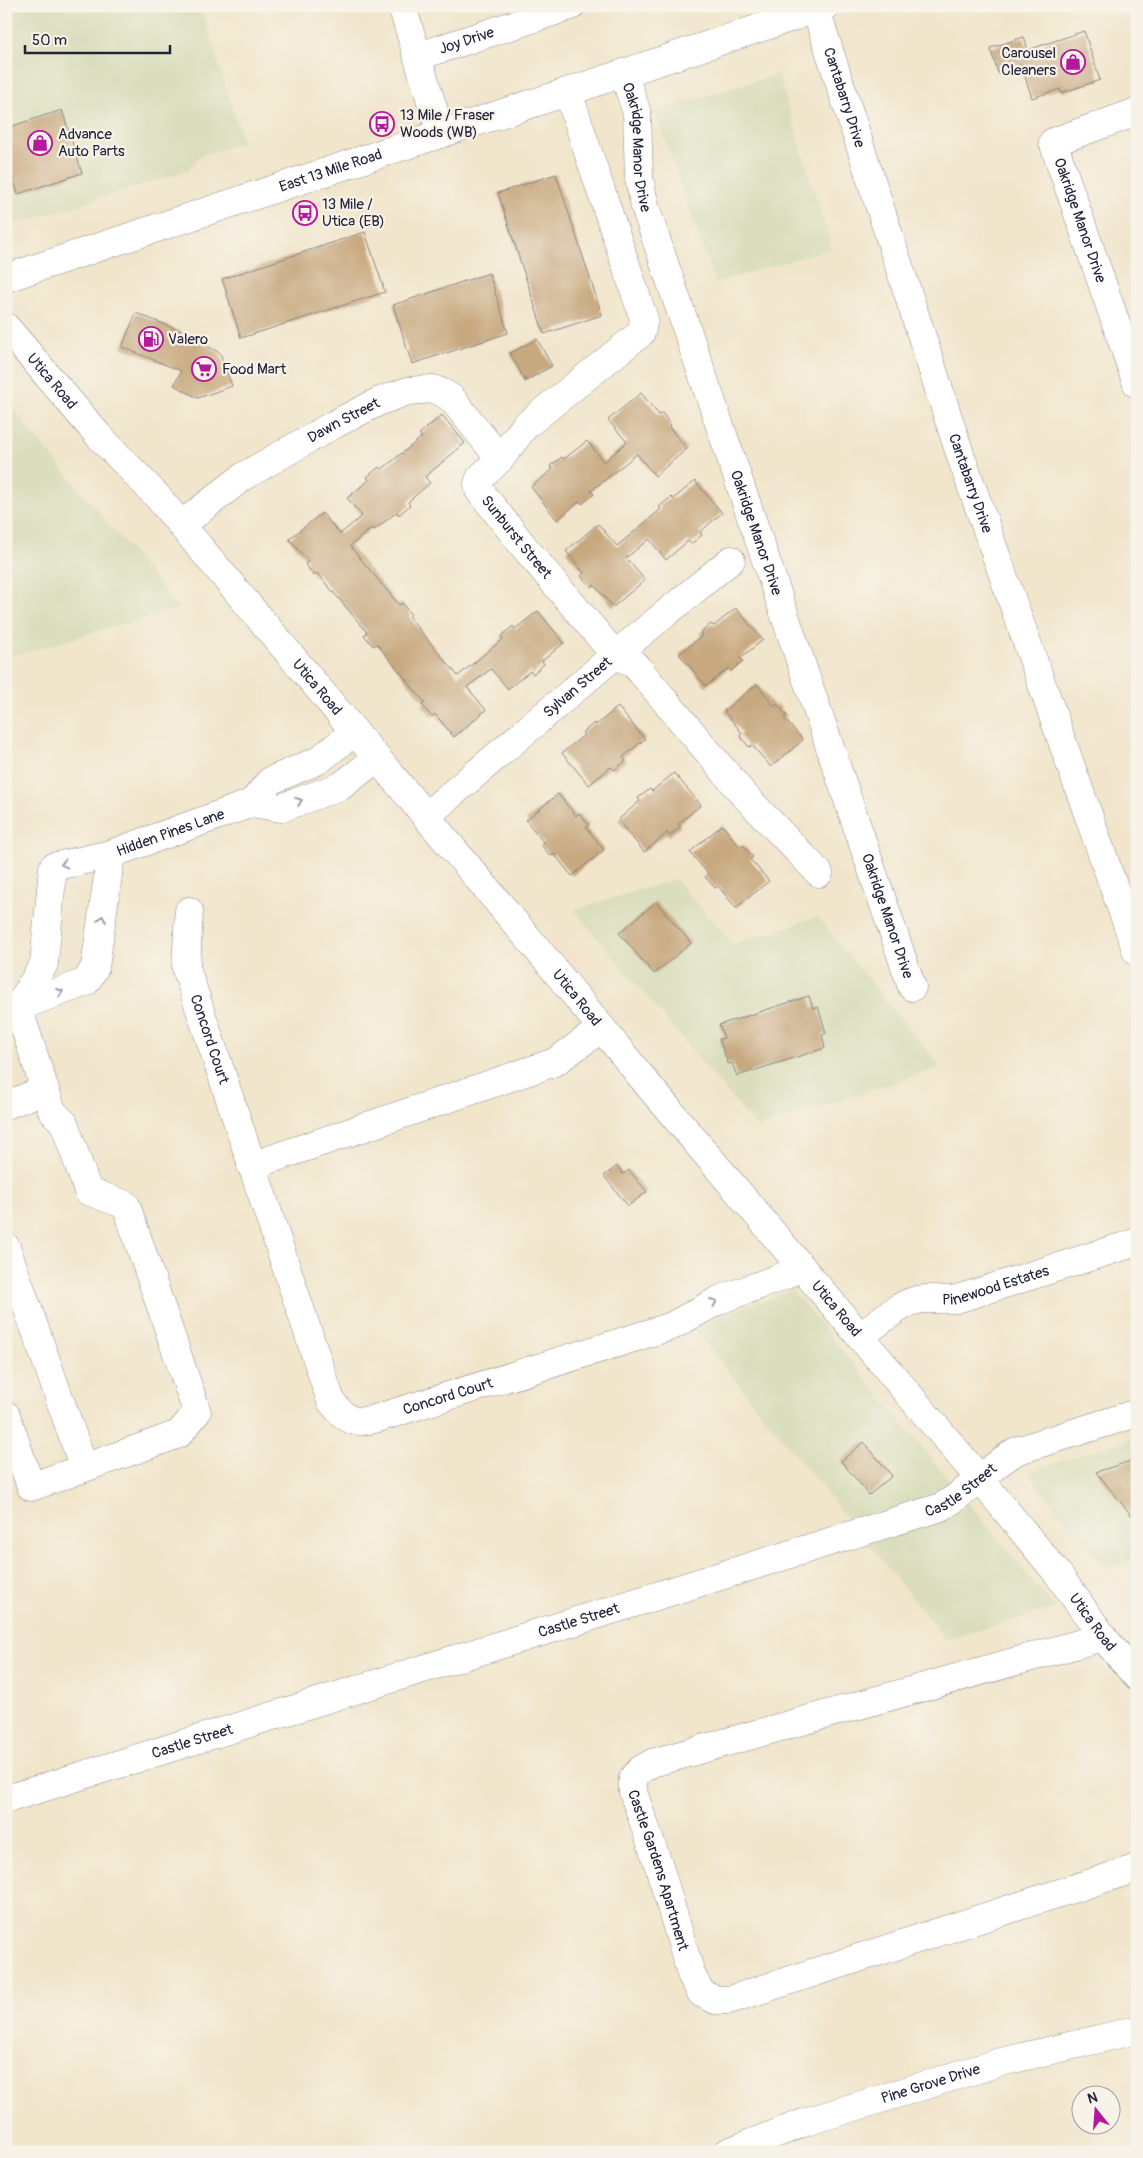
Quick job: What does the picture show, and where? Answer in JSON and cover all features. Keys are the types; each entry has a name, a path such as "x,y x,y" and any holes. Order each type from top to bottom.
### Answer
{"street":[{"path":"402,6 419,56 441,134"},
{"name":"Joy Drive","path":"419,56 571,6"},
{"name":"East 13 Mile Road","path":"6,278 821,8"},
{"name":"Cantabarry Drive","path":"821,8 960,454 1137,952"},
{"name":"Oakridge Manor Drive","path":"624,74 637,113 639,178 645,207 912,987"},
{"name":"Sunburst Street","path":"568,92 644,319 641,333 526,426 500,459 480,478 479,490 615,655 633,663 744,795 819,872"},
{"name":"Oakridge Manor Drive","path":"1137,112 1053,142 1137,384"},
{"name":"Utica Road","path":"6,327 98,435 156,494 800,1266 980,1478 1058,1574 1103,1637 1134,1669"},
{"name":"Dawn Street","path":"181,525 244,476 335,424 380,401 408,391 433,389 443,393 452,400 500,459"},
{"name":"Sylvan Street","path":"426,816 615,655 731,560"},
{"path":"252,803 270,781 319,760 354,732"},
{"name":"Hidden Pines Lane","path":"18,1007 86,982 95,967 111,854 252,803 281,808 341,786 376,759"},
{"path":"6,1415 31,1487 179,1434 197,1412 126,1205 88,1191 64,1123 52,1111 18,1007 44,964 53,867 111,854"},
{"name":"Concord Court","path":"189,911 186,968 331,1401 338,1411 352,1421 363,1422 378,1418 672,1326 719,1300 784,1276 800,1266"},
{"path":"251,1166 556,1062 602,1028"},
{"path":"6,1104 46,1090"},
{"name":"Pinewood Estates","path":"860,1337 890,1314 917,1300 957,1299 1137,1242"},
{"path":"6,1247 84,1468"},
{"name":"Castle Street","path":"6,1799 941,1507 952,1501 1016,1451 1137,1413"},
{"name":"Castle Gardens Apartment","path":"1103,1637 652,1763 640,1770 633,1778 633,1792 659,1866 692,1974 701,1993 715,2000 729,2000 1137,1868"},
{"name":"Pine Grove Drive","path":"728,2152 806,2122 996,2063 1137,2030"}],"shaded area":[{"path":"6,6 201,6 243,142 200,156 189,170 17,224 6,225"},
{"path":"778,74 832,248 715,283 655,111"},
{"path":"6,401 179,608 6,658"},
{"path":"675,879 733,944 817,917 941,1067 757,1128 574,910"},
{"path":"792,1290 1055,1608 946,1640 691,1326"},
{"path":"1137,1437 1137,1559 1105,1569 1027,1472"}],"building":[{"path":"1084,31 1100,80 1061,93 1060,89 1032,98 1021,65 998,73 990,48 1024,37 1028,50"},
{"name":"Advance Auto Parts","path":"62,110 82,173 18,194 6,158 6,128"},
{"path":"556,174 602,315 544,334 498,193"},
{"path":"365,232 385,292 241,338 222,279"},
{"path":"489,273 508,333 412,364 393,305"},
{"path":"136,313 178,330 220,353 232,386 198,398 174,385 181,371 122,347"},
{"path":"537,339 552,366 525,381 510,353"},
{"path":"641,393 659,415 662,413 671,425 669,427 687,449 655,476 637,454 591,491 594,494 582,504 580,501 557,520 531,487 553,469 550,466 562,457 564,459 587,441 604,462 627,442 608,420"},
{"path":"442,415 465,443 425,477 430,483 408,502 410,505 399,515 397,512 374,530 372,528 350,546 399,605 402,603 411,615 409,617 458,676 503,639 501,636 513,626 515,629 538,611 564,643 542,661 544,664 533,674 530,671 508,689 491,669 467,687 486,710 454,737 435,714 432,717 422,705 425,703 377,644 373,646 364,635 367,632 317,573 314,576 305,564 308,561 289,539 322,513 340,534 362,516 347,498 369,480 367,477 379,467 381,470 422,437 419,434"},
{"path":"695,481 722,513 700,532 702,535 691,544 688,541 666,560 649,539 626,558 645,580 613,607 594,585 591,587 581,576 584,573 566,551 598,524 617,546 661,509 659,507 671,497 673,499"},
{"path":"736,608 763,640 740,658 743,661 731,671 729,668 706,686 679,654 702,636 700,633 711,624 714,626"},
{"path":"757,684 775,707 777,704 787,716 784,718 803,740 771,767 752,745 749,747 740,736 742,733 724,711"},
{"path":"618,707 645,739 623,757 626,761 614,770 611,767 589,785 562,753 584,735 582,733 594,723 596,725"},
{"path":"674,773 701,805 678,824 681,826 669,836 667,833 644,852 618,820 640,801 638,798 650,789 652,791"},
{"path":"558,794 576,816 579,813 589,825 586,827 604,850 572,876 554,854 551,856 541,845 544,843 526,820"},
{"path":"722,825 740,847 743,845 753,857 750,859 769,881 736,908 718,886 715,888 705,877 708,874 690,852"},
{"path":"656,902 691,943 654,974 619,933"},
{"path":"809,996 813,1008 818,1007 826,1033 822,1035 825,1048 737,1076 732,1063 728,1064 719,1039 724,1038 719,1025"},
{"path":"617,1166 623,1174 629,1170 647,1192 628,1206 604,1176"},
{"path":"864,1442 892,1476 869,1495 841,1461"},
{"path":"1137,1459 1137,1522 1096,1472"}],"place":[{"name":"Carousel Cleaners","path":"1073,62"},
{"name":"13 Mile / Fraser Woods (WB)","path":"382,124"},
{"name":"Advance Auto Parts","path":"40,143"},
{"name":"13 Mile / Utica (EB)","path":"305,213"},
{"name":"Valero","path":"151,339"},
{"name":"Food Mart","path":"204,369"}]}
